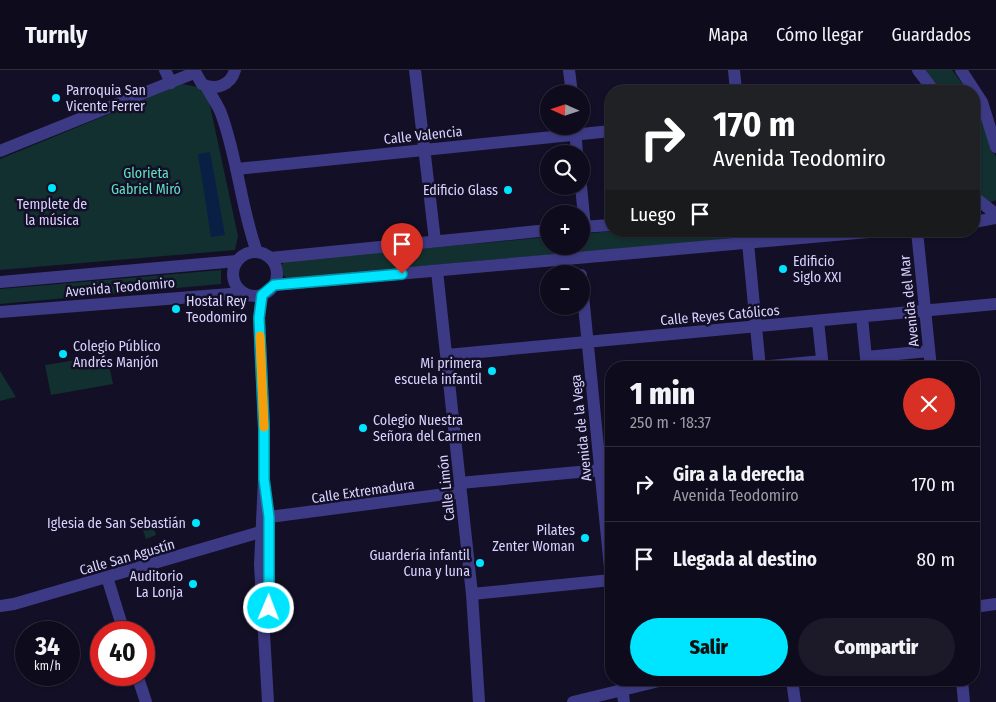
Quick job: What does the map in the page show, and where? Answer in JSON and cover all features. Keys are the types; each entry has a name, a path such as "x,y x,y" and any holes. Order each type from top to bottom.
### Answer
{"street":[{"path":"165,70 171,83"},
{"path":"206,86 221,86 231,79 235,70"},
{"path":"415,70 435,242"},
{"path":"569,70 571,85"},
{"path":"734,70 735,85"},
{"path":"918,70 929,85"},
{"path":"960,70 969,85"},
{"path":"0,151 171,83 194,72 199,81 206,86 222,114"},
{"path":"221,86 222,114 237,169 248,226 258,252 270,258 540,231"},
{"path":"980,106 996,148"},
{"name":"Calle Valencia","path":"590,130 605,131"},
{"name":"Calle Valencia","path":"237,169 425,150 540,135"},
{"path":"980,201 992,209"},
{"path":"980,221 996,218"},
{"path":"590,226 605,225"},
{"path":"248,226 240,258 234,268 234,282 252,294 259,318 264,428 264,479 260,532 261,607 268,702"},
{"path":"252,294 274,285 814,237"},
{"name":"Avenida del Mar","path":"918,237 930,361"},
{"path":"748,243 759,361"},
{"path":"240,258 258,252"},
{"name":"Avenida Teodomiro","path":"0,282 240,258"},
{"path":"270,258 276,268 274,285"},
{"name":"Avenida de la Vega","path":"580,258 580,265"},
{"name":"Calle Limón","path":"437,271 472,594 479,702"},
{"name":"Avenida Teodomiro","path":"0,312 252,294"},
{"name":"Calle Reyes Católicos","path":"447,355 996,304"},
{"name":"Avenida de la Vega","path":"585,315 605,463"},
{"path":"862,317 866,361"},
{"path":"818,321 822,361"},
{"path":"872,361 929,352"},
{"name":"Calle Extremadura","path":"269,517 461,488 605,470"},
{"path":"264,479 269,517 269,608 265,643"},
{"name":"Calle San Agustín","path":"0,606 14,604 260,532"},
{"path":"107,577 121,621"},
{"path":"472,594 605,580"},
{"path":"980,606 996,604"},
{"path":"141,686 146,702"},
{"path":"574,702 640,686"},
{"path":"793,686 795,702"},
{"path":"963,686 964,702"}],"green space":[{"path":"924,70 952,70 964,85 938,85"},
{"name":"Glorieta Gabriel Miró","path":"182,84 199,87 208,96 238,236 235,250 0,270 0,159"},
{"path":"980,117 996,157 996,200 983,205 980,195"},
{"path":"605,232 605,237 749,237 590,251 590,233"},
{"path":"540,238 540,255 546,255 286,278 282,274 281,265 285,261"},
{"path":"221,270 221,284 0,304 0,289"},
{"path":"107,355 113,384 51,395 45,365"},
{"path":"0,371 16,397 0,401"},
{"path":"151,518 156,535 146,539 140,521"}],"water":[{"path":"210,152 225,235 211,237 198,154"}],"slow traffic":[{"path":"260,336 264,427"}],"place":[{"name":"Parroquia San Vicente Ferrer","path":"56,98"},
{"name":"Templete de la música","path":"52,188"},
{"name":"Edificio Glass","path":"508,190"},
{"name":"Edificio Siglo XXI","path":"783,269"},
{"name":"Hostal Rey Teodomiro","path":"176,309"},
{"name":"Colegio Público Andrés Manjón","path":"63,354"},
{"name":"Mi primera escuela infantil","path":"492,371"},
{"name":"Colegio Nuestra Señora del Carmen","path":"363,428"},
{"name":"Iglesia de San Sebastián","path":"196,523"},
{"name":"Pilates Zenter Woman","path":"585,538"},
{"name":"Guardería infantil Cuna y luna","path":"480,563"},
{"name":"Auditorio La Lonja","path":"193,584"}],"route":[{"path":"269,608 269,517 264,479 264,428 259,318 262,295 274,285 402,274"}]}
